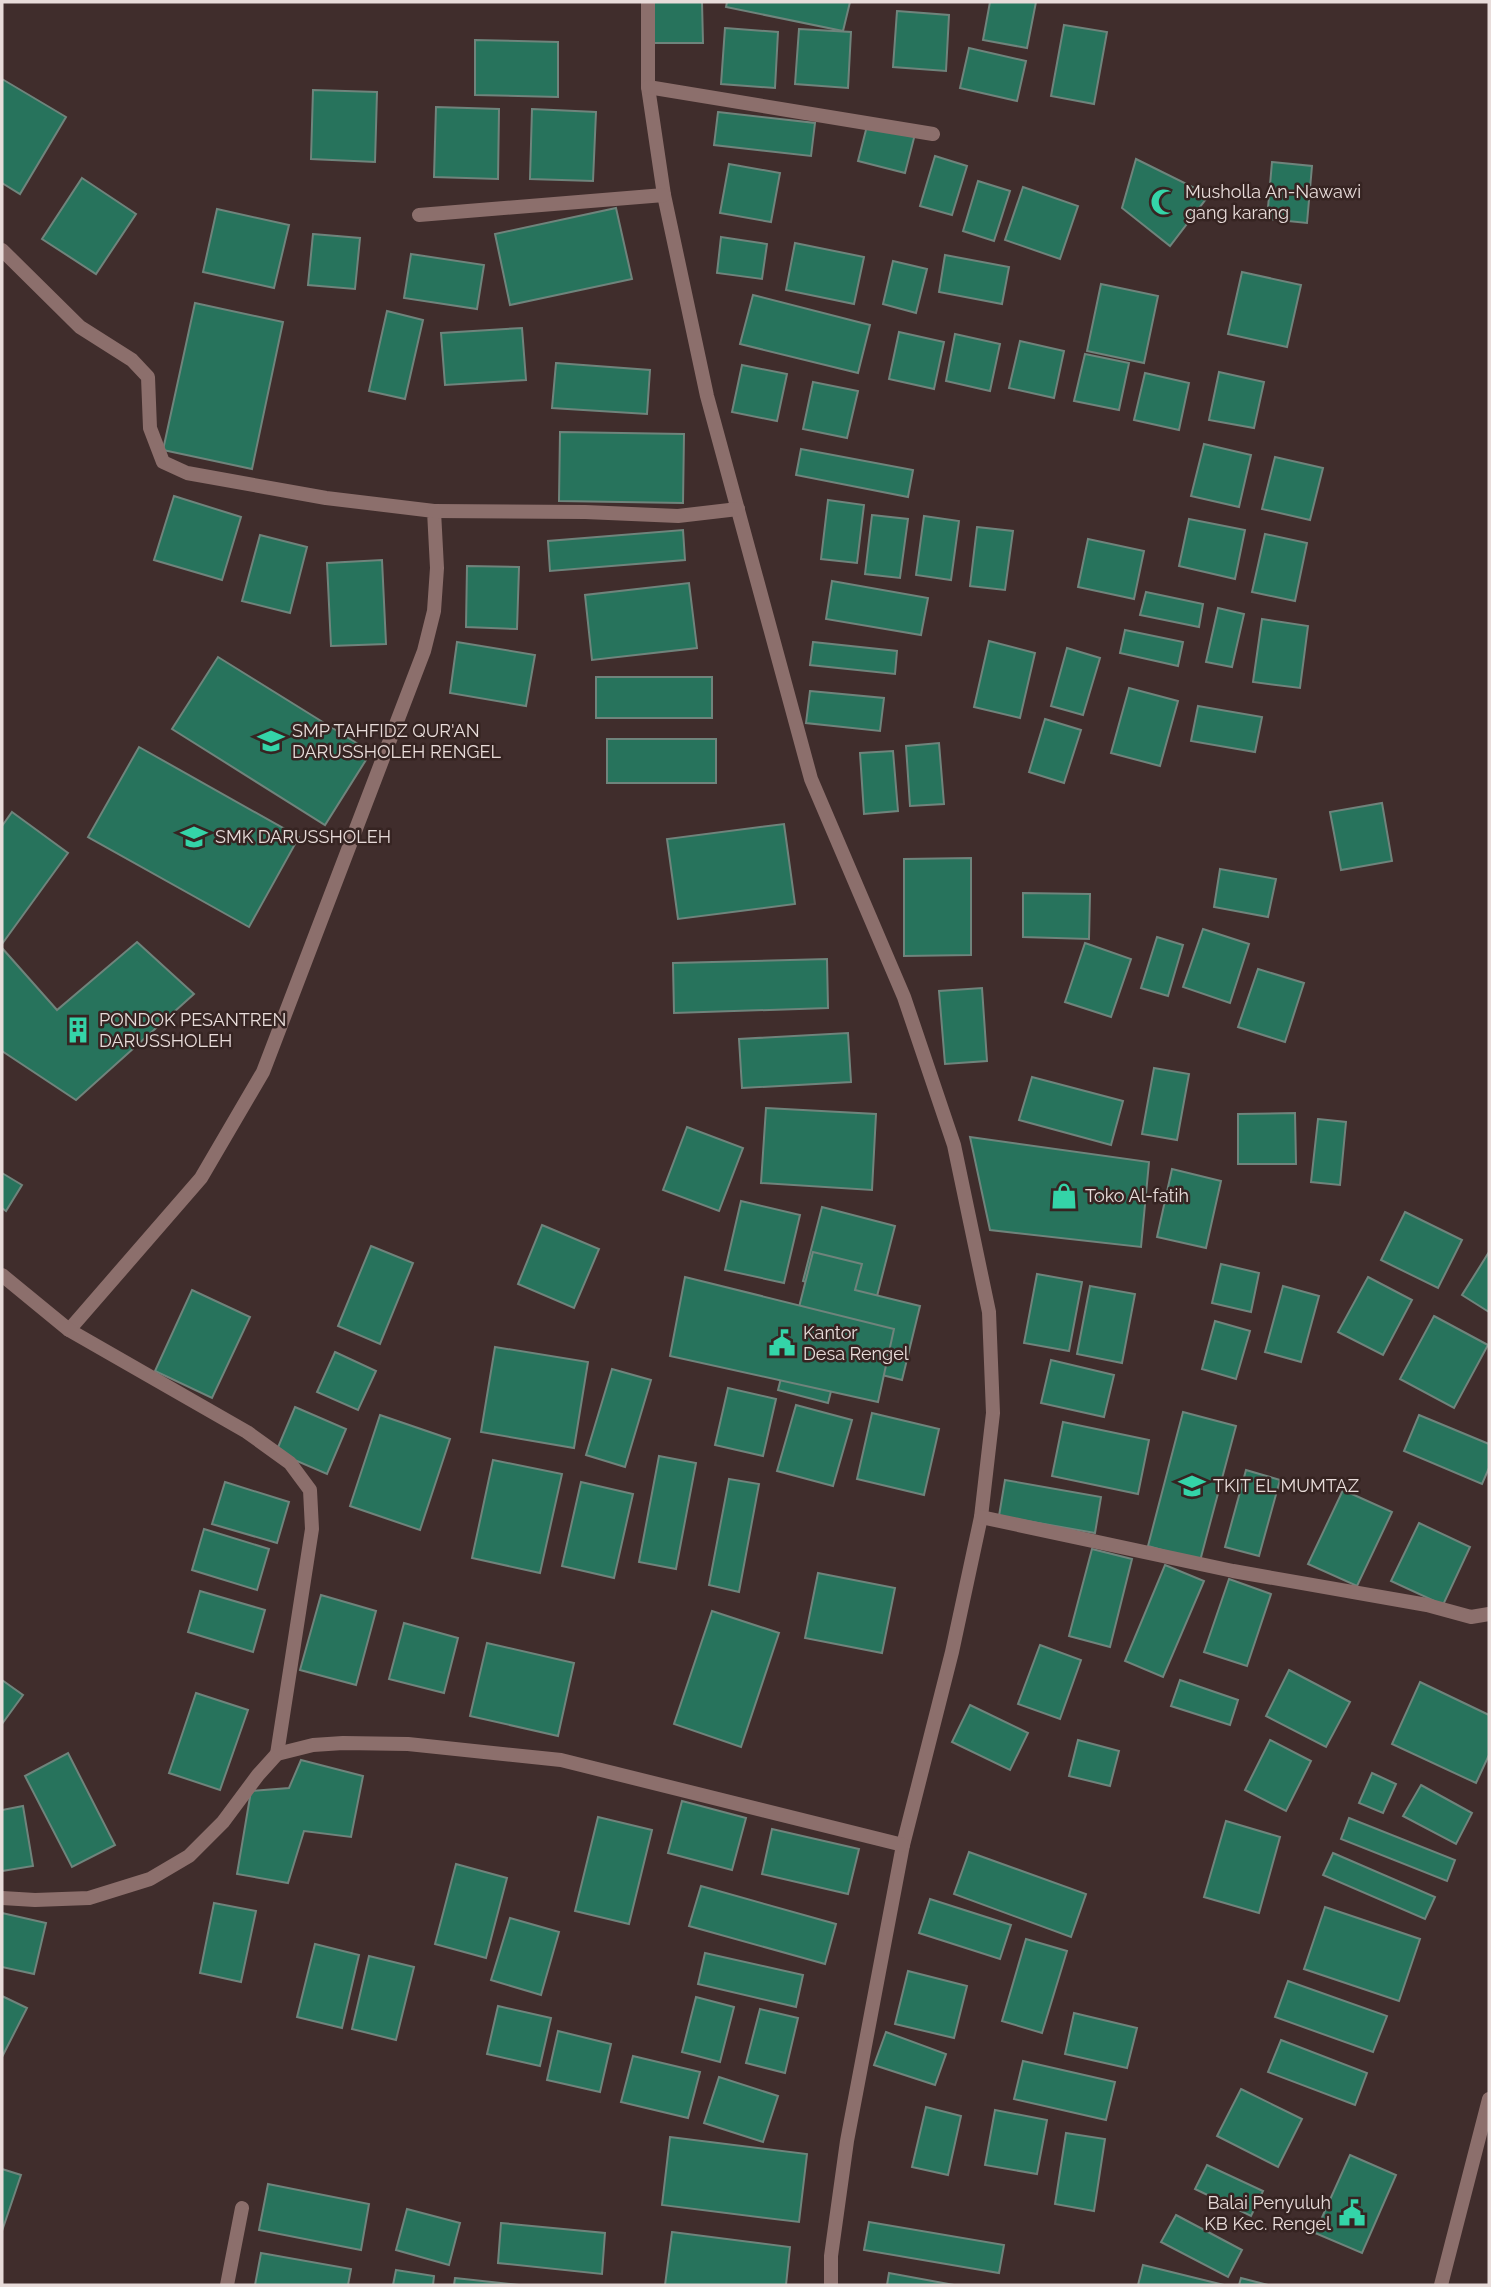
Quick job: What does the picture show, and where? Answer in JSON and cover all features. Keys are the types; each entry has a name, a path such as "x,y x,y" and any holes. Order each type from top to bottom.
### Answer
{"street":[{"path":"648,2 649,87 664,195 707,396 811,779 904,997 954,1144 989,1312 993,1413 981,1517 952,1653 903,1845 847,2141 831,2256 831,2285"},
{"path":"649,87 933,134"},
{"path":"419,215 664,195"},
{"path":"2,250 80,327 132,360 148,377 150,428 163,462 187,473 327,498 434,510 678,516 738,509"},
{"path":"69,1330 201,1178 263,1072 424,650 434,611 437,568 434,510"},
{"path":"2,1275 69,1330 247,1432 290,1463 310,1490 312,1530 277,1754 223,1822 190,1856 150,1879 89,1898 2,1898"},
{"path":"981,1517 1233,1571 1427,1605 1471,1617 1489,1614"},
{"path":"277,1754 313,1745 408,1744 561,1760 903,1845"},
{"path":"1441,2285 1489,2099"},
{"path":"227,2285 242,2208"}],"building":[{"path":"648,2 702,2 703,43 649,43"},
{"path":"727,2 850,2 843,31 726,7"},
{"path":"990,2 1036,2 1027,48 983,40"},
{"path":"897,11 949,15 946,71 893,67"},
{"path":"1064,25 1107,32 1094,104 1051,96"},
{"path":"725,28 778,32 775,88 721,84"},
{"path":"799,29 851,32 848,88 795,84"},
{"path":"475,40 558,42 558,97 475,95"},
{"path":"969,48 1026,61 1017,101 960,88"},
{"path":"2,79 66,117 20,194 2,183"},
{"path":"313,90 377,92 375,162 311,159"},
{"path":"436,107 499,109 498,179 434,177"},
{"path":"532,109 596,112 593,181 530,179"},
{"path":"718,112 815,123 811,156 714,145"},
{"path":"868,122 915,134 905,173 858,161"},
{"path":"935,156 967,166 952,215 920,206"},
{"name":"Musholla An-Nawawi gang karang","path":"1136,159 1209,195 1170,246 1122,208"},
{"path":"1272,162 1312,166 1307,223 1267,219"},
{"path":"729,164 780,173 771,222 720,213"},
{"path":"82,178 136,214 96,274 42,239"},
{"path":"978,181 1010,191 994,241 963,231"},
{"path":"1023,187 1078,206 1060,259 1005,240"},
{"path":"616,208 632,279 510,305 495,234"},
{"path":"217,209 289,225 274,288 203,272"},
{"path":"313,234 360,238 355,289 308,285"},
{"path":"721,237 767,244 762,279 717,273"},
{"path":"795,243 864,257 854,304 786,290"},
{"path":"411,254 484,265 477,309 404,298"},
{"path":"945,255 1009,267 1002,304 939,292"},
{"path":"893,261 927,269 916,313 883,304"},
{"path":"1242,272 1301,285 1287,347 1228,334"},
{"path":"1101,284 1158,296 1144,363 1087,351"},
{"path":"753,295 870,325 858,373 740,344"},
{"path":"195,303 283,322 252,469 163,450"},
{"path":"387,311 423,320 405,399 369,391"},
{"path":"522,328 526,380 445,385 441,333"},
{"path":"899,332 944,342 934,389 889,379"},
{"path":"955,334 1000,344 990,391 946,381"},
{"path":"1020,341 1064,351 1054,398 1009,388"},
{"path":"1085,354 1129,363 1119,410 1074,401"},
{"path":"556,363 650,370 647,414 552,408"},
{"path":"742,365 787,374 777,421 732,412"},
{"path":"1219,372 1264,382 1254,428 1209,420"},
{"path":"1145,373 1189,383 1179,430 1134,420"},
{"path":"813,382 858,391 847,438 803,429"},
{"path":"560,432 684,434 683,503 559,501"},
{"path":"1204,444 1251,455 1239,507 1191,496"},
{"path":"801,449 913,470 908,497 796,475"},
{"path":"1275,457 1323,468 1310,520 1262,509"},
{"path":"174,496 241,517 222,580 154,560"},
{"path":"828,500 864,505 857,563 821,559"},
{"path":"872,515 908,519 900,578 865,574"},
{"path":"924,516 959,521 951,580 916,575"},
{"path":"1189,519 1245,530 1235,579 1179,566"},
{"path":"977,527 1013,531 1005,590 970,586"},
{"path":"683,530 685,560 550,571 548,541"},
{"path":"1265,534 1307,543 1295,601 1252,592"},
{"path":"260,535 307,547 290,613 242,601"},
{"path":"1088,539 1144,551 1134,599 1078,587"},
{"path":"382,560 386,644 331,646 327,563"},
{"path":"467,566 519,567 517,629 466,627"},
{"path":"832,581 928,598 921,635 826,619"},
{"path":"689,583 697,648 592,660 585,595"},
{"path":"1146,592 1203,604 1199,627 1140,615"},
{"path":"1218,608 1244,614 1232,667 1206,662"},
{"path":"1262,619 1308,626 1300,688 1253,682"},
{"path":"1125,630 1183,642 1178,666 1120,653"},
{"path":"989,641 1035,653 1020,718 974,707"},
{"path":"457,642 535,655 526,706 450,693"},
{"path":"813,642 897,651 895,674 810,665"},
{"path":"1067,648 1100,658 1083,715 1051,706"},
{"name":"SMP TAHFIDZ QUR'AN DARUSSHOLEH RENGEL","path":"218,657 371,752 325,825 172,729"},
{"path":"596,677 712,677 712,718 596,718"},
{"path":"1129,688 1178,701 1160,766 1111,753"},
{"path":"810,691 884,698 880,731 806,723"},
{"path":"1198,706 1262,717 1255,752 1191,741"},
{"path":"1045,719 1081,730 1064,783 1029,772"},
{"path":"607,739 716,739 716,783 607,783"},
{"path":"939,743 944,804 910,806 906,746"},
{"name":"SMK DARUSSHOLEH","path":"139,747 299,837 249,927 88,837"},
{"path":"893,751 898,811 864,814 860,753"},
{"path":"1382,803 1392,861 1341,870 1330,812"},
{"path":"12,812 68,853 2,944 2,826"},
{"path":"784,824 795,904 678,919 667,839"},
{"path":"971,858 971,955 904,956 904,859"},
{"path":"1220,869 1276,879 1268,917 1214,907"},
{"path":"1023,893 1090,894 1089,939 1023,937"},
{"path":"1203,929 1249,944 1230,1003 1183,987"},
{"path":"1157,937 1183,945 1168,996 1141,988"},
{"name":"PONDOK PESANTREN DARUSSHOLEH","path":"137,942 194,994 76,1100 2,1051 2,948 57,1010"},
{"path":"1085,943 1131,959 1111,1017 1065,1002"},
{"path":"827,959 828,1008 674,1013 673,963"},
{"path":"1258,969 1304,983 1285,1042 1238,1027"},
{"path":"982,988 987,1061 945,1064 939,991"},
{"path":"848,1033 851,1082 742,1088 739,1039"},
{"path":"1154,1068 1189,1074 1177,1140 1142,1134"},
{"path":"1032,1077 1123,1101 1111,1145 1019,1120"},
{"path":"766,1108 876,1114 872,1190 761,1183"},
{"path":"1295,1113 1296,1164 1238,1164 1238,1114"},
{"path":"1318,1119 1346,1122 1340,1185 1311,1182"},
{"path":"687,1127 743,1148 719,1211 663,1190"},
{"name":"Toko Al-fatih","path":"970,1137 1149,1162 1141,1247 990,1230"},
{"path":"1172,1169 1221,1181 1206,1248 1157,1237"},
{"path":"2,1173 22,1185 6,1211 2,1208"},
{"path":"741,1201 800,1215 784,1283 725,1270"},
{"path":"822,1207 895,1226 876,1300 803,1281"},
{"path":"1405,1212 1462,1240 1438,1288 1381,1260"},
{"path":"542,1225 599,1249 574,1308 518,1284"},
{"path":"371,1246 413,1263 380,1344 338,1326"},
{"name":"Kantor Desa Rengel","path":"813,1252 862,1264 855,1290 920,1306 902,1380 838,1364 828,1403 778,1390"},
{"path":"1489,1252 1489,1312 1462,1295"},
{"path":"1221,1264 1259,1273 1251,1312 1212,1303"},
{"path":"1037,1274 1082,1282 1069,1351 1024,1343"},
{"name":"Kantor Desa Rengel","path":"685,1277 894,1329 878,1402 670,1356"},
{"path":"1368,1277 1412,1300 1383,1355 1338,1332"},
{"path":"1090,1286 1135,1294 1122,1363 1077,1354"},
{"path":"1283,1286 1319,1296 1301,1362 1265,1352"},
{"path":"192,1290 250,1317 212,1398 155,1371"},
{"path":"1434,1316 1488,1345 1454,1408 1400,1379"},
{"path":"1215,1321 1250,1331 1236,1379 1202,1369"},
{"path":"495,1347 588,1362 574,1448 481,1432"},
{"path":"335,1352 376,1371 358,1410 317,1392"},
{"path":"1051,1360 1114,1375 1104,1417 1041,1403"},
{"path":"612,1369 651,1380 625,1467 586,1455"},
{"path":"728,1388 776,1399 763,1456 715,1445"},
{"path":"796,1405 852,1420 833,1486 777,1471"},
{"path":"295,1407 346,1429 327,1474 276,1452"},
{"name":"TKIT EL MUMTAZ","path":"1183,1412 1236,1426 1200,1561 1148,1546"},
{"path":"872,1413 939,1429 924,1495 857,1479"},
{"path":"380,1415 450,1439 420,1530 350,1506"},
{"path":"1419,1415 1489,1444 1489,1468 1482,1484 1404,1451"},
{"path":"1063,1422 1149,1440 1138,1494 1052,1476"},
{"path":"659,1456 696,1463 676,1569 639,1562"},
{"path":"493,1460 562,1474 540,1573 472,1558"},
{"path":"1246,1470 1280,1480 1259,1556 1225,1547"},
{"path":"729,1479 759,1484 739,1592 709,1585"},
{"path":"1005,1480 1101,1497 1095,1533 999,1516"},
{"path":"225,1482 289,1502 277,1543 212,1524"},
{"path":"581,1482 633,1494 614,1578 562,1566"},
{"path":"1343,1490 1392,1512 1357,1586 1308,1564"},
{"path":"1419,1523 1470,1547 1443,1605 1391,1581"},
{"path":"204,1529 269,1549 257,1590 192,1570"},
{"path":"1092,1549 1132,1559 1110,1647 1069,1636"},
{"path":"1165,1565 1204,1581 1163,1677 1125,1661"},
{"path":"818,1573 895,1588 882,1653 805,1638"},
{"path":"1229,1579 1271,1594 1247,1666 1204,1652"},
{"path":"200,1591 265,1610 253,1652 188,1632"},
{"path":"321,1595 376,1611 356,1685 300,1670"},
{"path":"712,1611 779,1633 741,1747 674,1724"},
{"path":"404,1623 458,1638 444,1693 389,1679"},
{"path":"487,1643 574,1663 558,1736 470,1716"},
{"path":"1040,1645 1081,1660 1060,1719 1018,1704"},
{"path":"1289,1670 1350,1702 1326,1747 1266,1716"},
{"path":"2,1680 23,1695 2,1724"},
{"path":"1180,1680 1238,1700 1230,1725 1171,1706"},
{"path":"1420,1682 1489,1715 1489,1755 1476,1783 1392,1744"},
{"path":"196,1693 248,1710 220,1790 169,1773"},
{"path":"970,1705 1028,1733 1010,1770 952,1742"},
{"path":"1078,1740 1119,1751 1110,1786 1069,1776"},
{"path":"1270,1740 1311,1761 1286,1811 1245,1790"},
{"path":"68,1753 115,1845 72,1867 25,1776"},
{"path":"301,1760 363,1776 351,1837 304,1831 288,1883 237,1874 251,1791 289,1788"},
{"path":"1372,1773 1396,1784 1383,1813 1359,1803"},
{"path":"1421,1785 1472,1813 1456,1844 1403,1816"},
{"path":"682,1801 746,1818 732,1870 668,1853"},
{"path":"23,1806 33,1866 2,1871 2,1810"},
{"path":"598,1817 652,1830 629,1924 575,1911"},
{"path":"1349,1818 1455,1860 1447,1881 1341,1839"},
{"path":"1226,1821 1280,1837 1259,1913 1204,1897"},
{"path":"772,1829 859,1849 848,1894 762,1874"},
{"path":"969,1852 1086,1894 1071,1937 954,1894"},
{"path":"1333,1853 1435,1897 1425,1919 1323,1875"},
{"path":"456,1864 507,1878 486,1958 435,1944"},
{"path":"701,1886 836,1924 825,1964 689,1926"},
{"path":"930,1899 1011,1925 1000,1959 919,1933"},
{"path":"214,1903 256,1911 241,1982 200,1973"},
{"path":"1325,1907 1420,1939 1399,2001 1304,1969"},
{"path":"2,1913 46,1923 34,1974 2,1967"},
{"path":"510,1918 559,1932 541,1995 491,1980"},
{"path":"1026,1939 1067,1951 1042,2033 1002,2021"},
{"path":"315,1944 359,1955 342,2028 297,2017"},
{"path":"705,1953 803,1975 796,2007 698,1984"},
{"path":"369,1956 414,1967 396,2040 352,2029"},
{"path":"908,1971 967,1986 954,2038 895,2024"},
{"path":"1288,1981 1387,2016 1373,2052 1275,2017"},
{"path":"2,1996 27,2008 2,2057"},
{"path":"696,1997 734,2007 720,2062 682,2052"},
{"path":"498,2006 551,2018 540,2066 487,2054"},
{"path":"760,2009 798,2018 785,2073 746,2063"},
{"path":"1074,2013 1137,2028 1127,2068 1065,2054"},
{"path":"558,2031 611,2044 600,2092 547,2080"},
{"path":"886,2032 946,2054 935,2085 874,2065"},
{"path":"1281,2040 1367,2073 1355,2105 1268,2072"},
{"path":"633,2056 700,2072 688,2118 621,2102"},
{"path":"1023,2061 1115,2082 1106,2120 1014,2099"},
{"path":"719,2077 778,2096 763,2142 704,2123"},
{"path":"1241,2089 1302,2119 1278,2167 1217,2136"},
{"path":"926,2107 961,2116 948,2175 912,2167"},
{"path":"995,2110 1047,2120 1037,2174 985,2165"},
{"path":"1066,2133 1105,2139 1094,2211 1055,2204"},
{"path":"670,2137 807,2154 799,2222 662,2205"},
{"name":"Balai Penyuluh KB Kec. Rengel","path":"1350,2155 1396,2175 1362,2253 1315,2233"},
{"path":"1207,2165 1263,2191 1251,2216 1195,2189"},
{"path":"2,2169 21,2175 2,2231"},
{"path":"268,2184 369,2204 361,2250 259,2230"},
{"path":"407,2209 460,2223 449,2265 396,2250"},
{"path":"1176,2215 1242,2250 1228,2277 1161,2242"},
{"path":"869,2222 1004,2245 999,2273 864,2250"},
{"path":"501,2223 605,2233 602,2274 498,2263"},
{"path":"672,2232 790,2247 786,2285 665,2285"},
{"path":"261,2253 351,2269 348,2285 255,2285"},
{"path":"1143,2265 1224,2285 1138,2285"},
{"path":"396,2270 434,2276 433,2285 393,2285"},
{"path":"889,2273 954,2285 887,2285"},
{"path":"455,2278 519,2285 454,2285"},
{"path":"1241,2278 1268,2285 1239,2285"}],"place":[{"name":"Musholla An-Nawawi gang karang","path":"1164,202"},
{"name":"SMP TAHFIDZ QUR'AN DARUSSHOLEH RENGEL","path":"271,741"},
{"name":"SMK DARUSSHOLEH","path":"194,837"},
{"name":"PONDOK PESANTREN DARUSSHOLEH","path":"78,1030"},
{"name":"Toko Al-fatih","path":"1064,1196"},
{"name":"Kantor Desa Rengel","path":"782,1343"},
{"name":"TKIT EL MUMTAZ","path":"1192,1486"},
{"name":"Balai Penyuluh KB Kec. Rengel","path":"1352,2213"}]}
